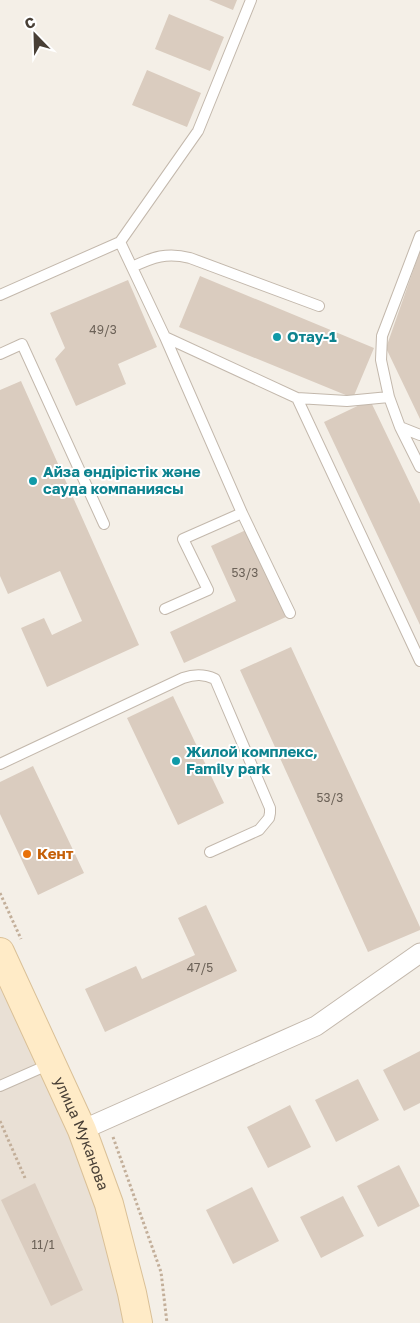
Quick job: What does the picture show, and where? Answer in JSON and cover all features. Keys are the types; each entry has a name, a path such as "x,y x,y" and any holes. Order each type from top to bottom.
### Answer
{"main road":[{"name":"улица Муканова","path":"0,952 82,1130 109,1204 138,1323"}],"street":[{"path":"82,1130 316,1026 420,953"}],"lane":[{"path":"0,296 120,242 198,131 251,0"},
{"path":"420,236 382,336 381,360 389,397 400,427 420,467"},
{"path":"120,242 165,337 242,513 290,612"},
{"path":"132,267 146,260 166,255 178,255 319,306"},
{"path":"165,337 296,398 347,401 389,397"},
{"path":"0,354 22,344 104,524"},
{"path":"296,398 420,661"},
{"path":"400,427 420,435"},
{"path":"165,609 208,590 183,539 242,513"},
{"path":"0,764 183,678 195,674 208,676 215,679 270,808 269,818 259,830 210,852"},
{"path":"0,1086 51,1064"}],"path":[{"path":"0,1122 25,1178"},
{"path":"112,1134 161,1272 167,1323"}],"shaded area":[{"path":"0,952 51,1064 138,1323 0,1323"}],"building":[{"path":"209,0 237,0 233,10"},
{"path":"169,14 224,37 210,71 155,49"},
{"path":"147,70 201,93 187,127 132,105"},
{"path":"420,251 420,419 386,348"},
{"name":"Отау-1","path":"200,276 374,348 353,398 179,327"},
{"path":"128,280 157,347 118,364 126,384 76,406 55,359 65,348 50,313"},
{"name":"Айза өндірістік және сауда компаниясы","path":"21,381 139,645 47,687 21,628 44,618 52,635 82,621 60,571 8,594 0,576 0,390"},
{"path":"370,400 420,504 420,625 324,422"},
{"path":"246,530 286,617 184,663 170,632 236,601 211,546"},
{"path":"291,647 420,927 420,930 368,952 240,670"},
{"name":"Жилой комплекс, Family park","path":"173,696 224,803 178,825 127,718"},
{"path":"33,766 84,873 38,895 0,814 0,782"},
{"path":"206,905 237,971 105,1032 85,989 136,966 142,979 195,955 178,918"},
{"path":"420,1051 420,1103 404,1111 383,1070"},
{"path":"358,1079 379,1120 336,1142 315,1100"},
{"path":"290,1105 311,1147 268,1168 247,1127"},
{"path":"399,1165 420,1206 378,1227 357,1186"},
{"path":"35,1183 83,1290 51,1306 1,1200"},
{"path":"252,1187 279,1241 233,1264 206,1210"},
{"path":"343,1196 364,1236 321,1258 300,1217"}],"place":[{"name":"Отау-1","path":"277,337"},
{"name":"Айза өндірістік және сауда компаниясы","path":"33,481"},
{"name":"Жилой комплекс, Family park","path":"176,761"},
{"name":"Кент","path":"27,854"}]}
